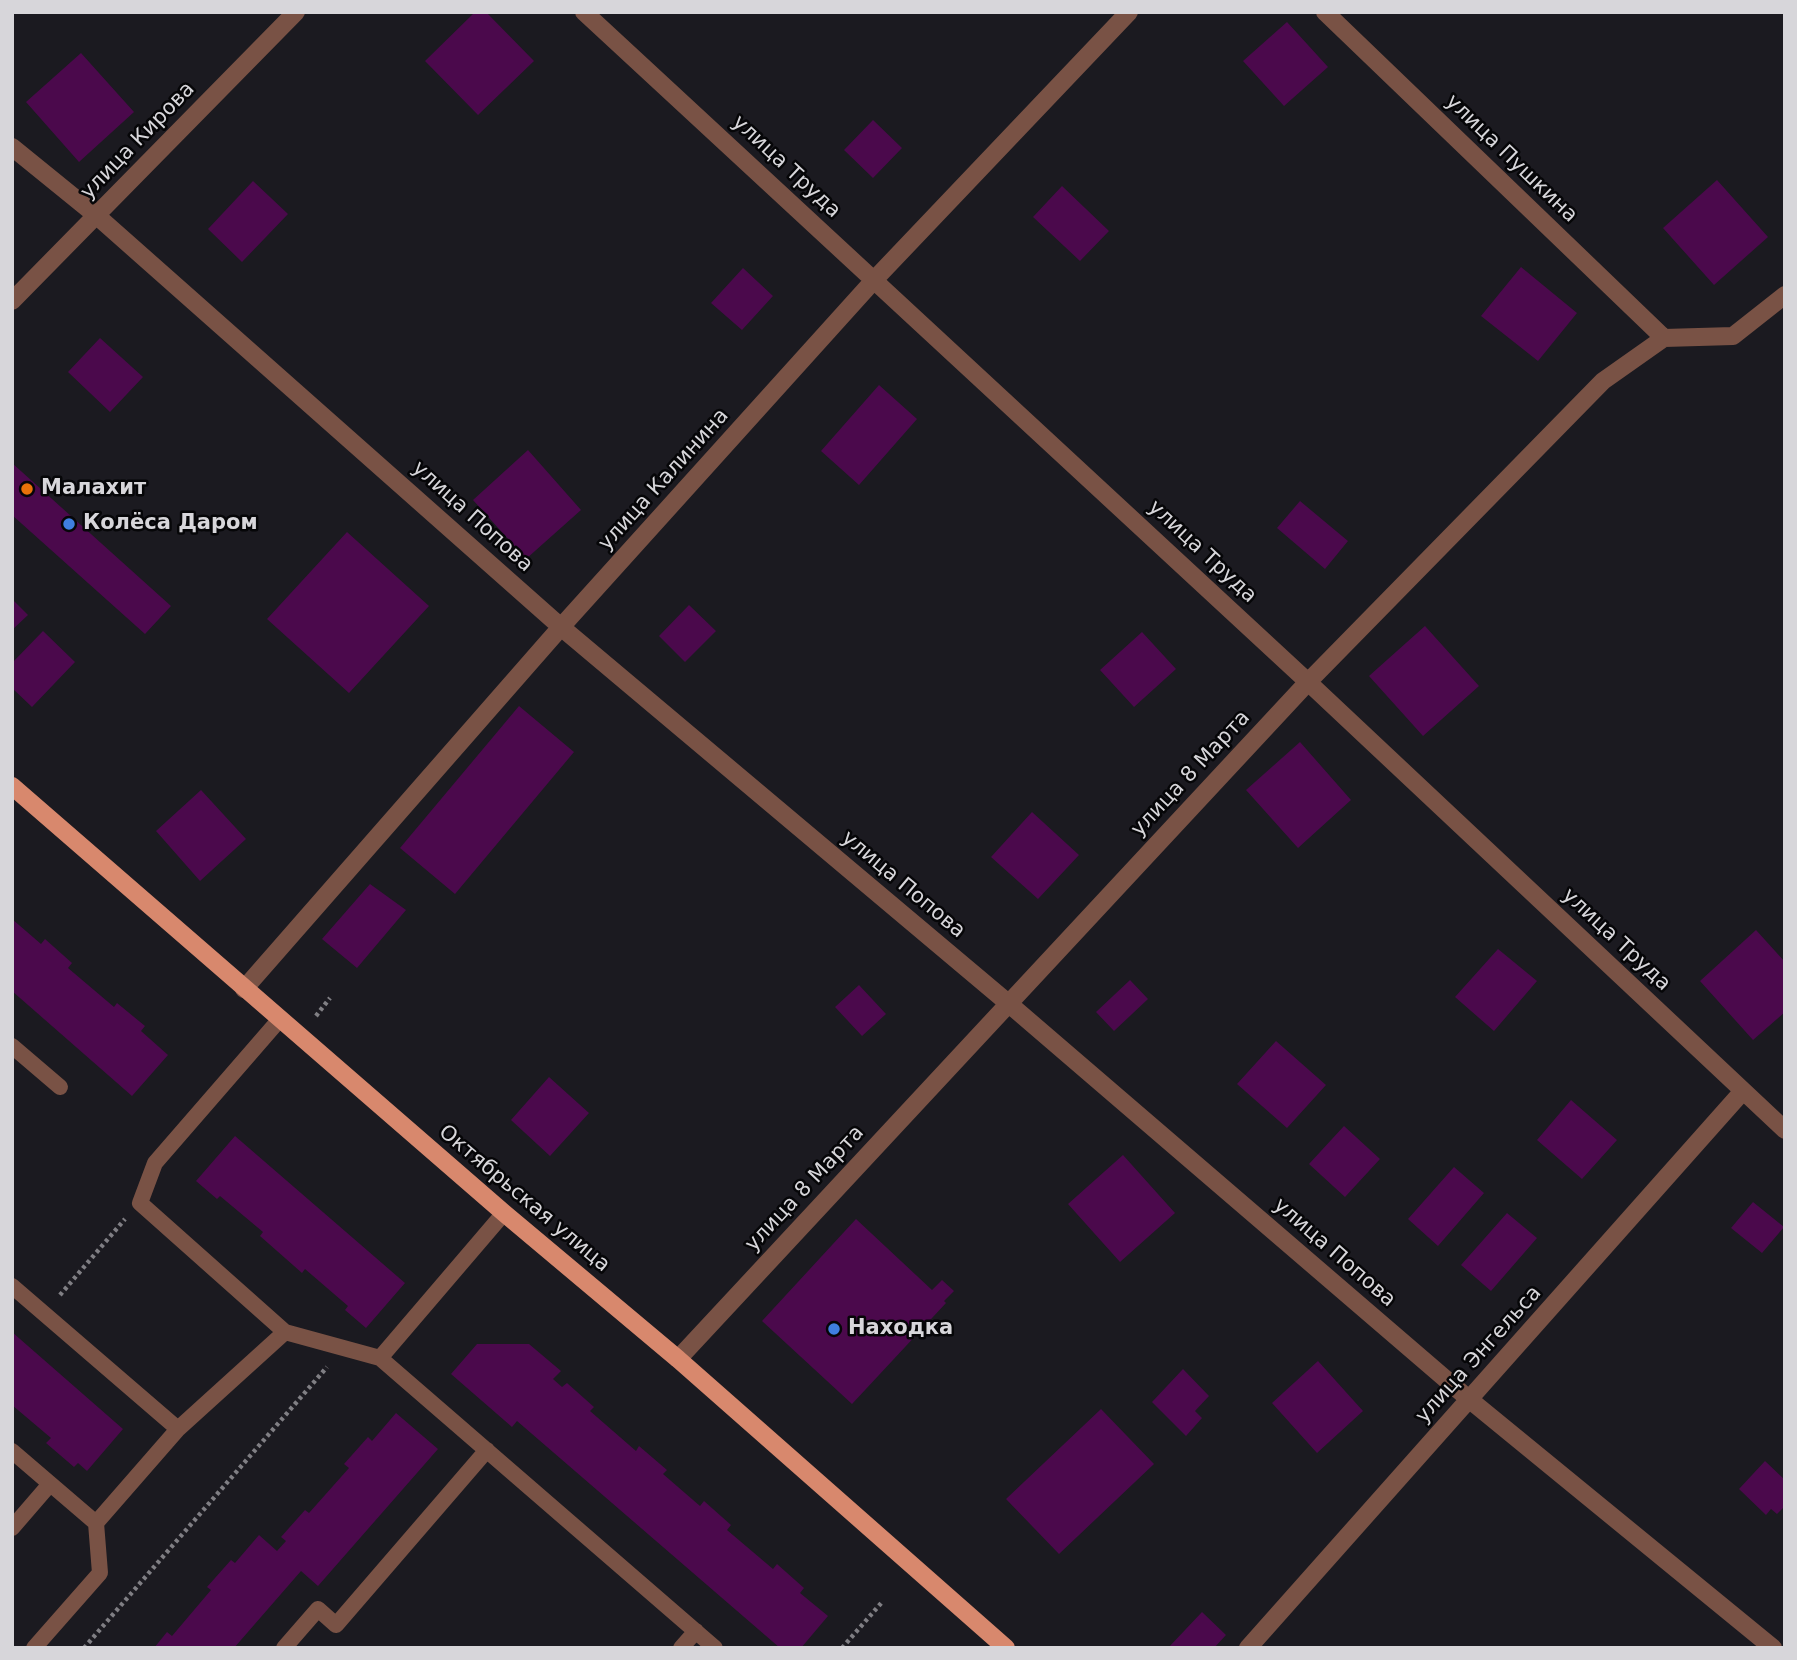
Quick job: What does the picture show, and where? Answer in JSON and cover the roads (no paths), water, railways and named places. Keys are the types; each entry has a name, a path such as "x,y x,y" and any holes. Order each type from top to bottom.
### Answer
{"main road":[{"name":"Октябрьская улица","path":"12,786 504,1213 678,1359 1006,1648"}],"street":[{"name":"улица Кирова","path":"12,301 296,12"},
{"name":"улица Труда","path":"584,12 1308,682 1785,1130"},
{"name":"улица Калинина","path":"244,989 561,627 875,279 1129,12"},
{"name":"улица Пушкина","path":"1325,12 1664,338"},
{"name":"улица Попова","path":"12,147 97,216 561,627 1008,1003 1470,1400 1773,1648"},
{"path":"1664,338 1732,336 1785,295"},
{"name":"улица 8 Марта","path":"678,1359 1308,682 1602,381 1664,338"},
{"name":"улица Энгельса","path":"1248,1648 1742,1091"}],"lane":[{"path":"280,1019 155,1163 140,1203 285,1332 380,1358 715,1648"},
{"path":"12,1046 60,1087"},
{"path":"380,1358 504,1213"},
{"path":"12,1286 178,1429"},
{"path":"96,1523 178,1429 285,1332"},
{"path":"284,1648 318,1609 336,1625 487,1450"},
{"path":"12,1451 96,1523 100,1573 34,1648"},
{"path":"12,1528 50,1484"},
{"path":"681,1648 696,1631"}],"place":[{"name":"Малахит","path":"27,489"},
{"name":"Колёса Даром","path":"69,524"},
{"name":"Находка","path":"834,1329"}]}
